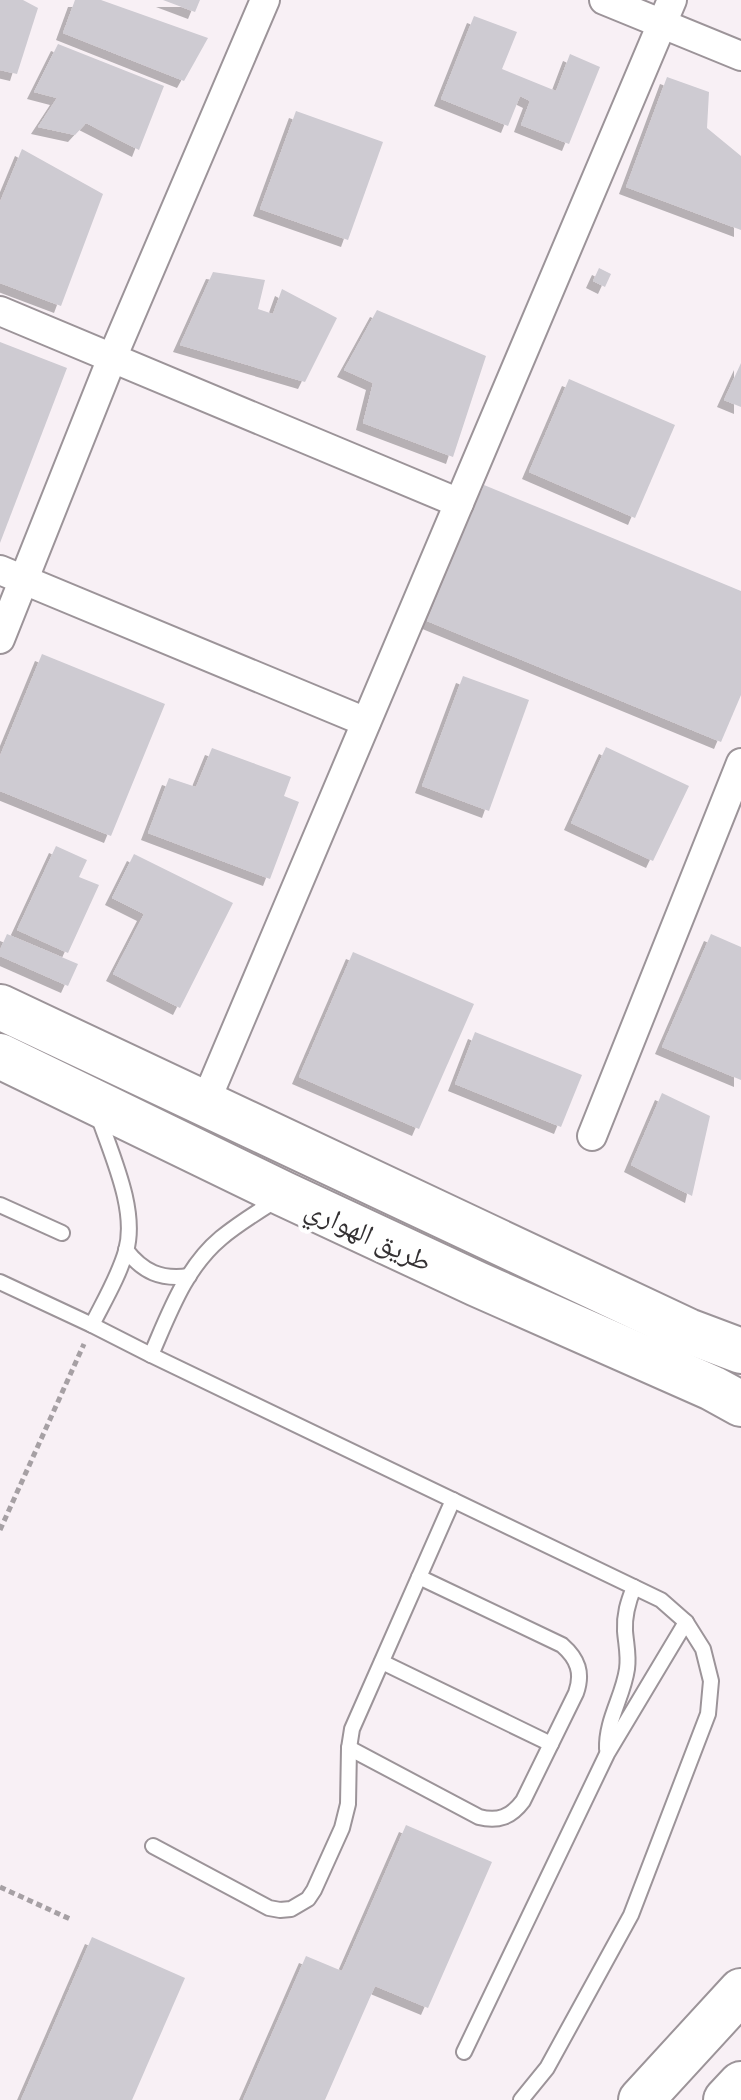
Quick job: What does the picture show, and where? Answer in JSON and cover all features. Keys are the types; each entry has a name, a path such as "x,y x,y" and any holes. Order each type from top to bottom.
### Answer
{"highway":[{"name":"طريق الهواري","path":"0,1007 688,1331 741,1351"},
{"name":"طريق الهواري","path":"0,1056 284,1194 712,1388 741,1404"},
{"path":"641,2100 741,1991"},
{"path":"726,2100 741,2084"}],"street":[{"path":"0,639 12,575 112,358 265,0"},
{"path":"604,0 667,12 741,56"},
{"path":"205,1103 667,12"},
{"path":"0,311 459,503"},
{"path":"12,575 366,722"},
{"path":"592,1136 741,763"}],"lane":[{"path":"92,1325 115,1278 126,1250 129,1231 128,1209 93,1101"},
{"path":"151,1355 189,1276 201,1258 220,1239 284,1194"},
{"path":"0,1205 62,1233"},
{"path":"126,1250 147,1271 174,1278 189,1276"},
{"path":"0,1282 661,1600 686,1622 703,1649 711,1681 708,1714 631,1915 547,2068 521,2100"},
{"path":"153,1846 269,1908 291,1909 308,1899 342,1828 348,1804 352,1729 453,1500"},
{"path":"349,1748 479,1817 497,1820 507,1817 523,1801 579,1683 577,1661 562,1645 419,1577"},
{"path":"607,1754 606,1738 627,1670 625,1624 634,1587"},
{"path":"464,2052 607,1754 686,1622"},
{"path":"382,1662 551,1744"}],"path":[{"path":"0,1530 92,1325"},
{"path":"0,1887 70,1919"}],"building":[{"path":"0,0 23,0 38,8 17,74 0,70"},
{"path":"75,0 101,0 208,38 184,81 63,33"},
{"path":"163,0 200,0 195,12"},
{"path":"474,16 517,32 502,69 556,91 570,54 600,67 569,144 521,125 530,101 520,96 508,126 441,99"},
{"path":"58,44 164,86 139,150 86,123 75,135 38,127 57,98 34,92"},
{"path":"667,77 709,92 707,128 741,156 741,230 626,187"},
{"path":"296,111 383,142 348,240 260,209"},
{"path":"22,149 103,194 61,306 0,283 0,202"},
{"path":"599,268 611,274 605,287 593,281"},
{"path":"213,272 265,280 258,309 273,314 282,289 337,318 305,382 180,345"},
{"path":"377,310 486,356 453,457 363,423 373,383 344,370"},
{"path":"0,342 67,368 0,543"},
{"path":"741,363 741,407 724,400"},
{"path":"569,379 675,425 635,518 529,472"},
{"path":"484,485 741,591 741,695 721,742 427,621"},
{"path":"42,654 165,704 111,836 0,791 0,756"},
{"path":"463,676 529,700 489,811 422,786"},
{"path":"606,747 689,786 653,861 571,823"},
{"path":"212,748 291,777 284,796 299,802 270,879 148,833 169,778 196,787"},
{"path":"56,846 87,860 79,877 99,885 68,953 17,930"},
{"path":"134,854 233,903 180,1008 113,974 144,914 112,898"},
{"path":"7,934 78,964 68,986 0,956"},
{"path":"711,934 741,947 741,1080 662,1047"},
{"path":"353,952 474,1004 419,1129 299,1077"},
{"path":"475,1032 582,1075 561,1127 455,1084"},
{"path":"662,1093 710,1116 692,1196 631,1165"},
{"path":"406,1825 492,1862 428,2008 375,1986 325,2100 243,2100 306,1956 342,1971"},
{"path":"92,1937 185,1978 132,2100 21,2100"}]}
